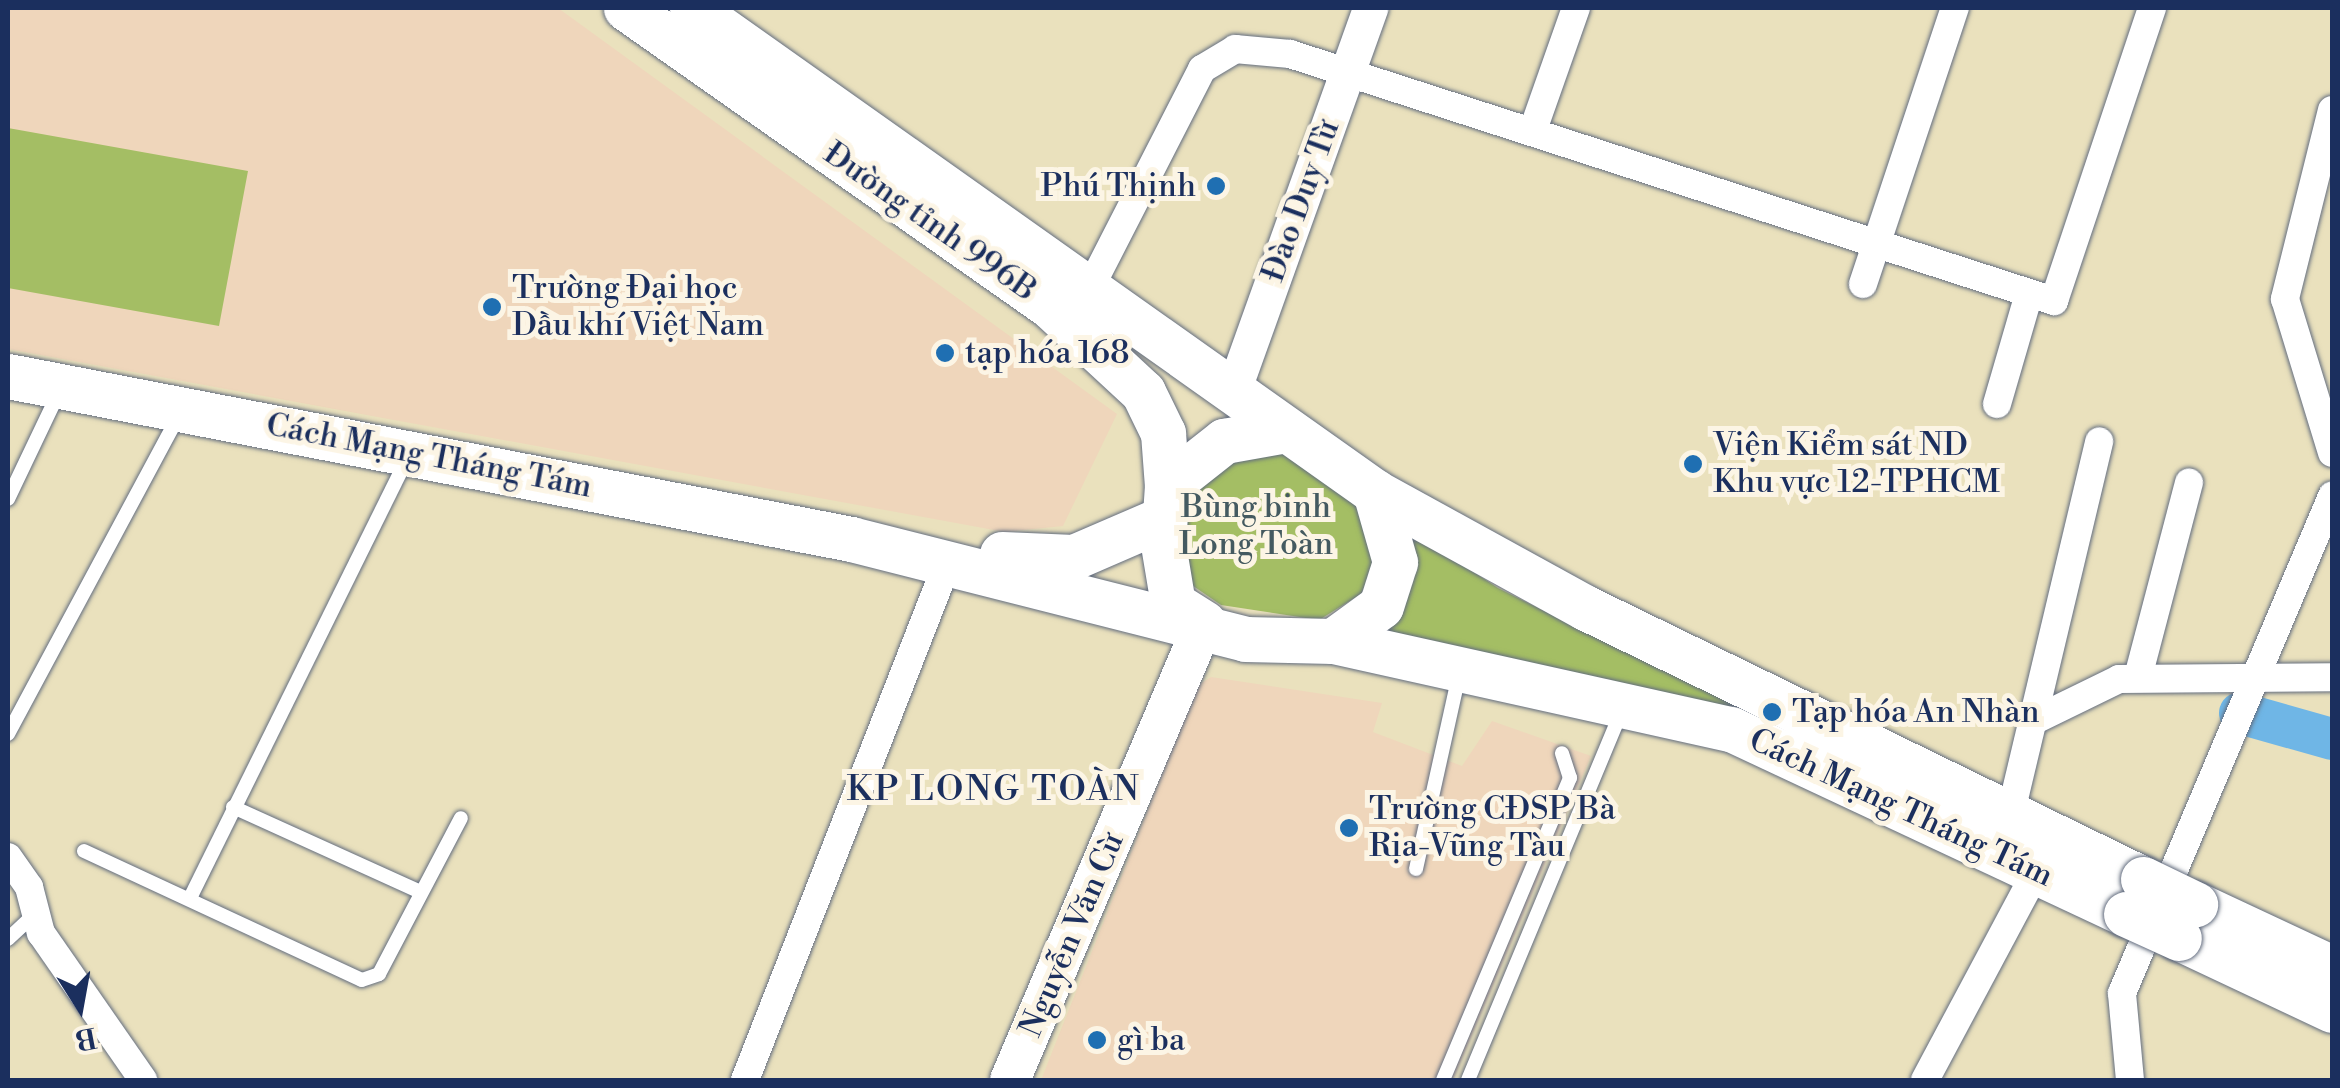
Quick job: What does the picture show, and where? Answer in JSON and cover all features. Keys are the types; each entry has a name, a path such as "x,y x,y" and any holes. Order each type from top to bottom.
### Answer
{"main road":[{"name":"Đường tỉnh 996B","path":"626,8 1072,289 1232,394 1280,431"},
{"name":"Đường tỉnh 996B","path":"693,8 1072,289 1144,392 1163,434 1165,502"},
{"name":"Cách Mạng Tháng Tám","path":"8,376 851,539 947,564 1189,614"},
{"path":"1280,431 1375,492 1395,562 1392,586 1364,625 1333,641 1245,639 1189,614 1165,502 1224,440 1280,431"},
{"name":"Cách Mạng Tháng Tám","path":"1375,492 1586,608 2010,816 2135,896 2187,921 2332,1010"},
{"name":"Cách Mạng Tháng Tám","path":"851,539 1074,558 1165,502"},
{"name":"Nguyễn Văn Cừ","path":"1010,1080 1189,614"},
{"name":"Cách Mạng Tháng Tám","path":"1333,641 1730,729 1809,759 2036,872 2135,896"},
{"name":"Cách Mạng Tháng Tám","path":"2187,921 2332,968"}],"street":[{"name":"Đào Duy Từ","path":"1232,394 1370,8"},
{"path":"1533,130 1576,8"},
{"path":"1863,284 1955,8"},
{"path":"1072,289 1202,69 1234,49 1290,54 1533,130 1875,248 2054,301 2152,8"},
{"path":"2332,110 2285,299 2332,453"},
{"path":"1998,404 2029,294"},
{"path":"2010,816 2099,441"},
{"path":"2138,676 2189,482"},
{"path":"2130,1080 2122,993 2332,496"},
{"path":"745,1080 947,564"},
{"path":"2031,722 2086,689 2138,676 2255,672 2332,678"},
{"path":"8,858 29,887 34,916 143,1080"},
{"path":"1925,1080 2036,872"}],"lane":[{"path":"8,499 62,386"},
{"path":"8,734 182,410"},
{"path":"190,898 411,451"},
{"path":"1416,869 1461,667"},
{"path":"1468,1080 1623,707"},
{"path":"1443,1080 1570,778 1562,753"},
{"path":"233,807 420,892"},
{"path":"84,850 362,980 379,974 461,818"},
{"path":"8,939 34,916"}],"shaded area":[{"name":"Trường Đại học Dầu khí Việt Nam","path":"8,8 558,8 1117,414 1063,526 1005,532 8,349"},
{"name":"Trường CĐSP Bà Rịa-Vũng Tàu","path":"1211,677 1382,703 1373,732 1462,766 1492,721 1591,756 1453,1080 1041,1080 1197,686"}],"green space":[{"path":"8,128 248,171 219,326 8,288"},
{"name":"Bùng binh Long Toàn","path":"1276,443 1363,500 1373,569 1361,594 1319,620 1221,605 1183,579 1180,478"},
{"path":"1406,528 1498,588 1861,768 1376,627"}],"waterway":[{"path":"2240,713 2332,739"}],"place":[{"name":"Phú Thịnh","path":"1216,186"},
{"name":"Trường Đại học Dầu khí Việt Nam","path":"492,307"},
{"name":"tạp hóa 168","path":"945,353"},
{"name":"Viện Kiểm sát ND Khu vực 12-TPHCM","path":"1693,464"},
{"name":"Tạp hóa An Nhàn","path":"1772,712"},
{"name":"Trường CĐSP Bà Rịa-Vũng Tàu","path":"1349,828"},
{"name":"gì ba","path":"1097,1040"}],"district":[{"name":"KP LONG TOÀN","path":"994,790"}]}
